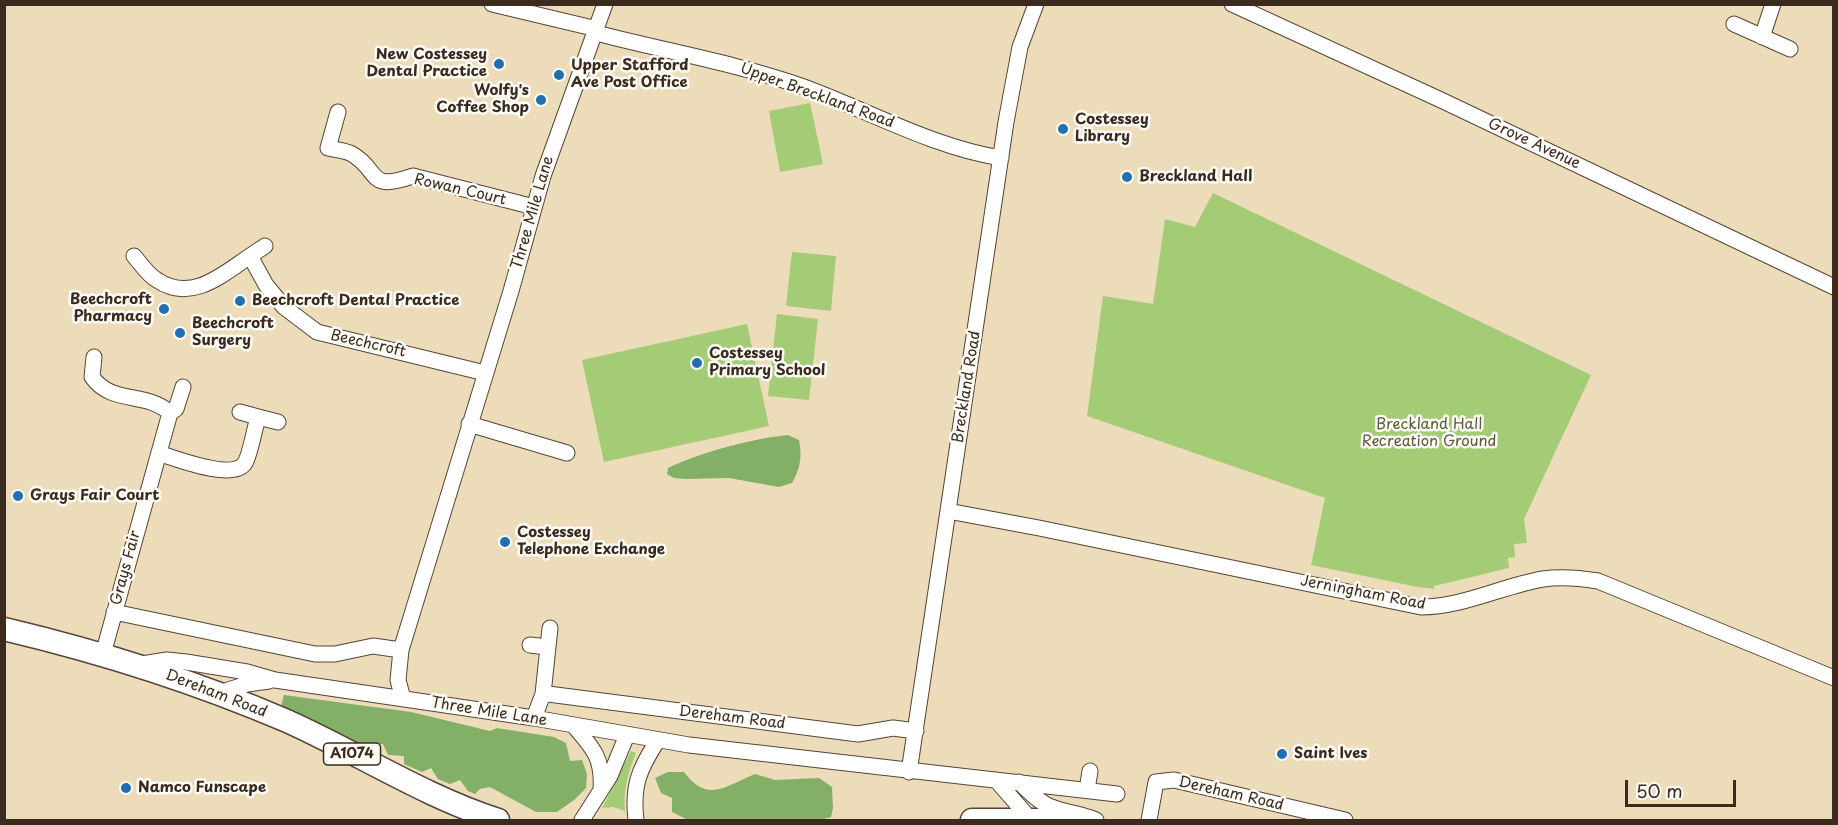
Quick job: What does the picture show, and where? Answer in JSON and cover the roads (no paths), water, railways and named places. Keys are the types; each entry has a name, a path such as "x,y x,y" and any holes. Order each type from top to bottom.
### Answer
{"highway":[{"name":"Dereham Road","path":"4,630 103,654 216,694 287,722 417,786 498,820"},
{"name":"Dereham Road","path":"417,786 466,820"},
{"path":"972,820 1062,820"}],"street":[{"name":"Upper Breckland Road","path":"492,4 740,67 804,88 934,140 1001,158"},
{"name":"Three Mile Lane","path":"404,699 398,680 401,650 511,291 553,145 605,4"},
{"name":"Breckland Road","path":"909,772 1006,122 1020,47 1036,4"},
{"name":"Grove Avenue","path":"1232,4 1433,96 1833,287"},
{"path":"1762,37 1773,4"},
{"path":"1734,24 1790,50"},
{"name":"Rowan Court","path":"338,112 328,148 353,155 373,177 384,182 394,182 413,176 534,207"},
{"path":"134,256 157,280 175,287 192,289 204,286 265,246"},
{"name":"Beechcroft","path":"250,256 266,285 284,307 317,332 485,373"},
{"path":"94,357 92,377 99,387 111,393 158,404 170,413"},
{"name":"Grays Fair","path":"103,654 170,413 176,409 183,387"},
{"path":"240,412 278,422"},
{"path":"160,454 221,471 235,471 245,463 258,417"},
{"path":"469,424 567,453"},
{"name":"Jerningham Road","path":"948,511 1421,607 1441,607 1544,579 1574,577 1598,581 1833,678"},
{"path":"114,612 315,654 335,654 373,646 401,650"},
{"path":"534,718 543,694 546,647 550,628"},
{"path":"530,645 546,647"},
{"name":"Three Mile Lane","path":"136,665 167,660 186,662 247,672 274,680 534,718 627,735"},
{"name":"Three Mile Lane","path":"216,694 247,684 274,680"},
{"name":"Dereham Road","path":"548,694 858,734 893,728 916,731"},
{"path":"574,726 596,753 601,766 601,791"},
{"path":"582,820 617,763 627,735"},
{"name":"Dereham Road","path":"627,735 909,772 1117,794"},
{"path":"636,820 634,802 638,778 645,760 658,740"},
{"path":"1087,790 1090,771"},
{"path":"996,780 1031,820"},
{"name":"Dereham Road","path":"1149,820 1156,782 1159,780 1174,780 1240,794 1345,820"},
{"path":"1019,782 1047,806 1081,813 1096,820"}],"place":[{"name":"New Costessey Dental Practice","path":"499,64"},
{"name":"Upper Stafford Ave Post Office","path":"559,75"},
{"name":"Wolfy's Coffee Shop","path":"541,100"},
{"name":"Costessey Library","path":"1063,129"},
{"name":"Breckland Hall","path":"1127,177"},
{"name":"Beechcroft Dental Practice","path":"240,301"},
{"name":"Beechcroft Pharmacy","path":"164,309"},
{"name":"Beechcroft Surgery","path":"180,333"},
{"name":"Costessey Primary School","path":"697,363"},
{"name":"Grays Fair Court","path":"18,496"},
{"name":"Costessey Telephone Exchange","path":"505,542"},
{"name":"Saint Ives","path":"1282,754"},
{"name":"Namco Funscape","path":"126,788"}],"park label":[{"name":"Breckland Hall Recreation Ground","path":"1429,434"}]}
